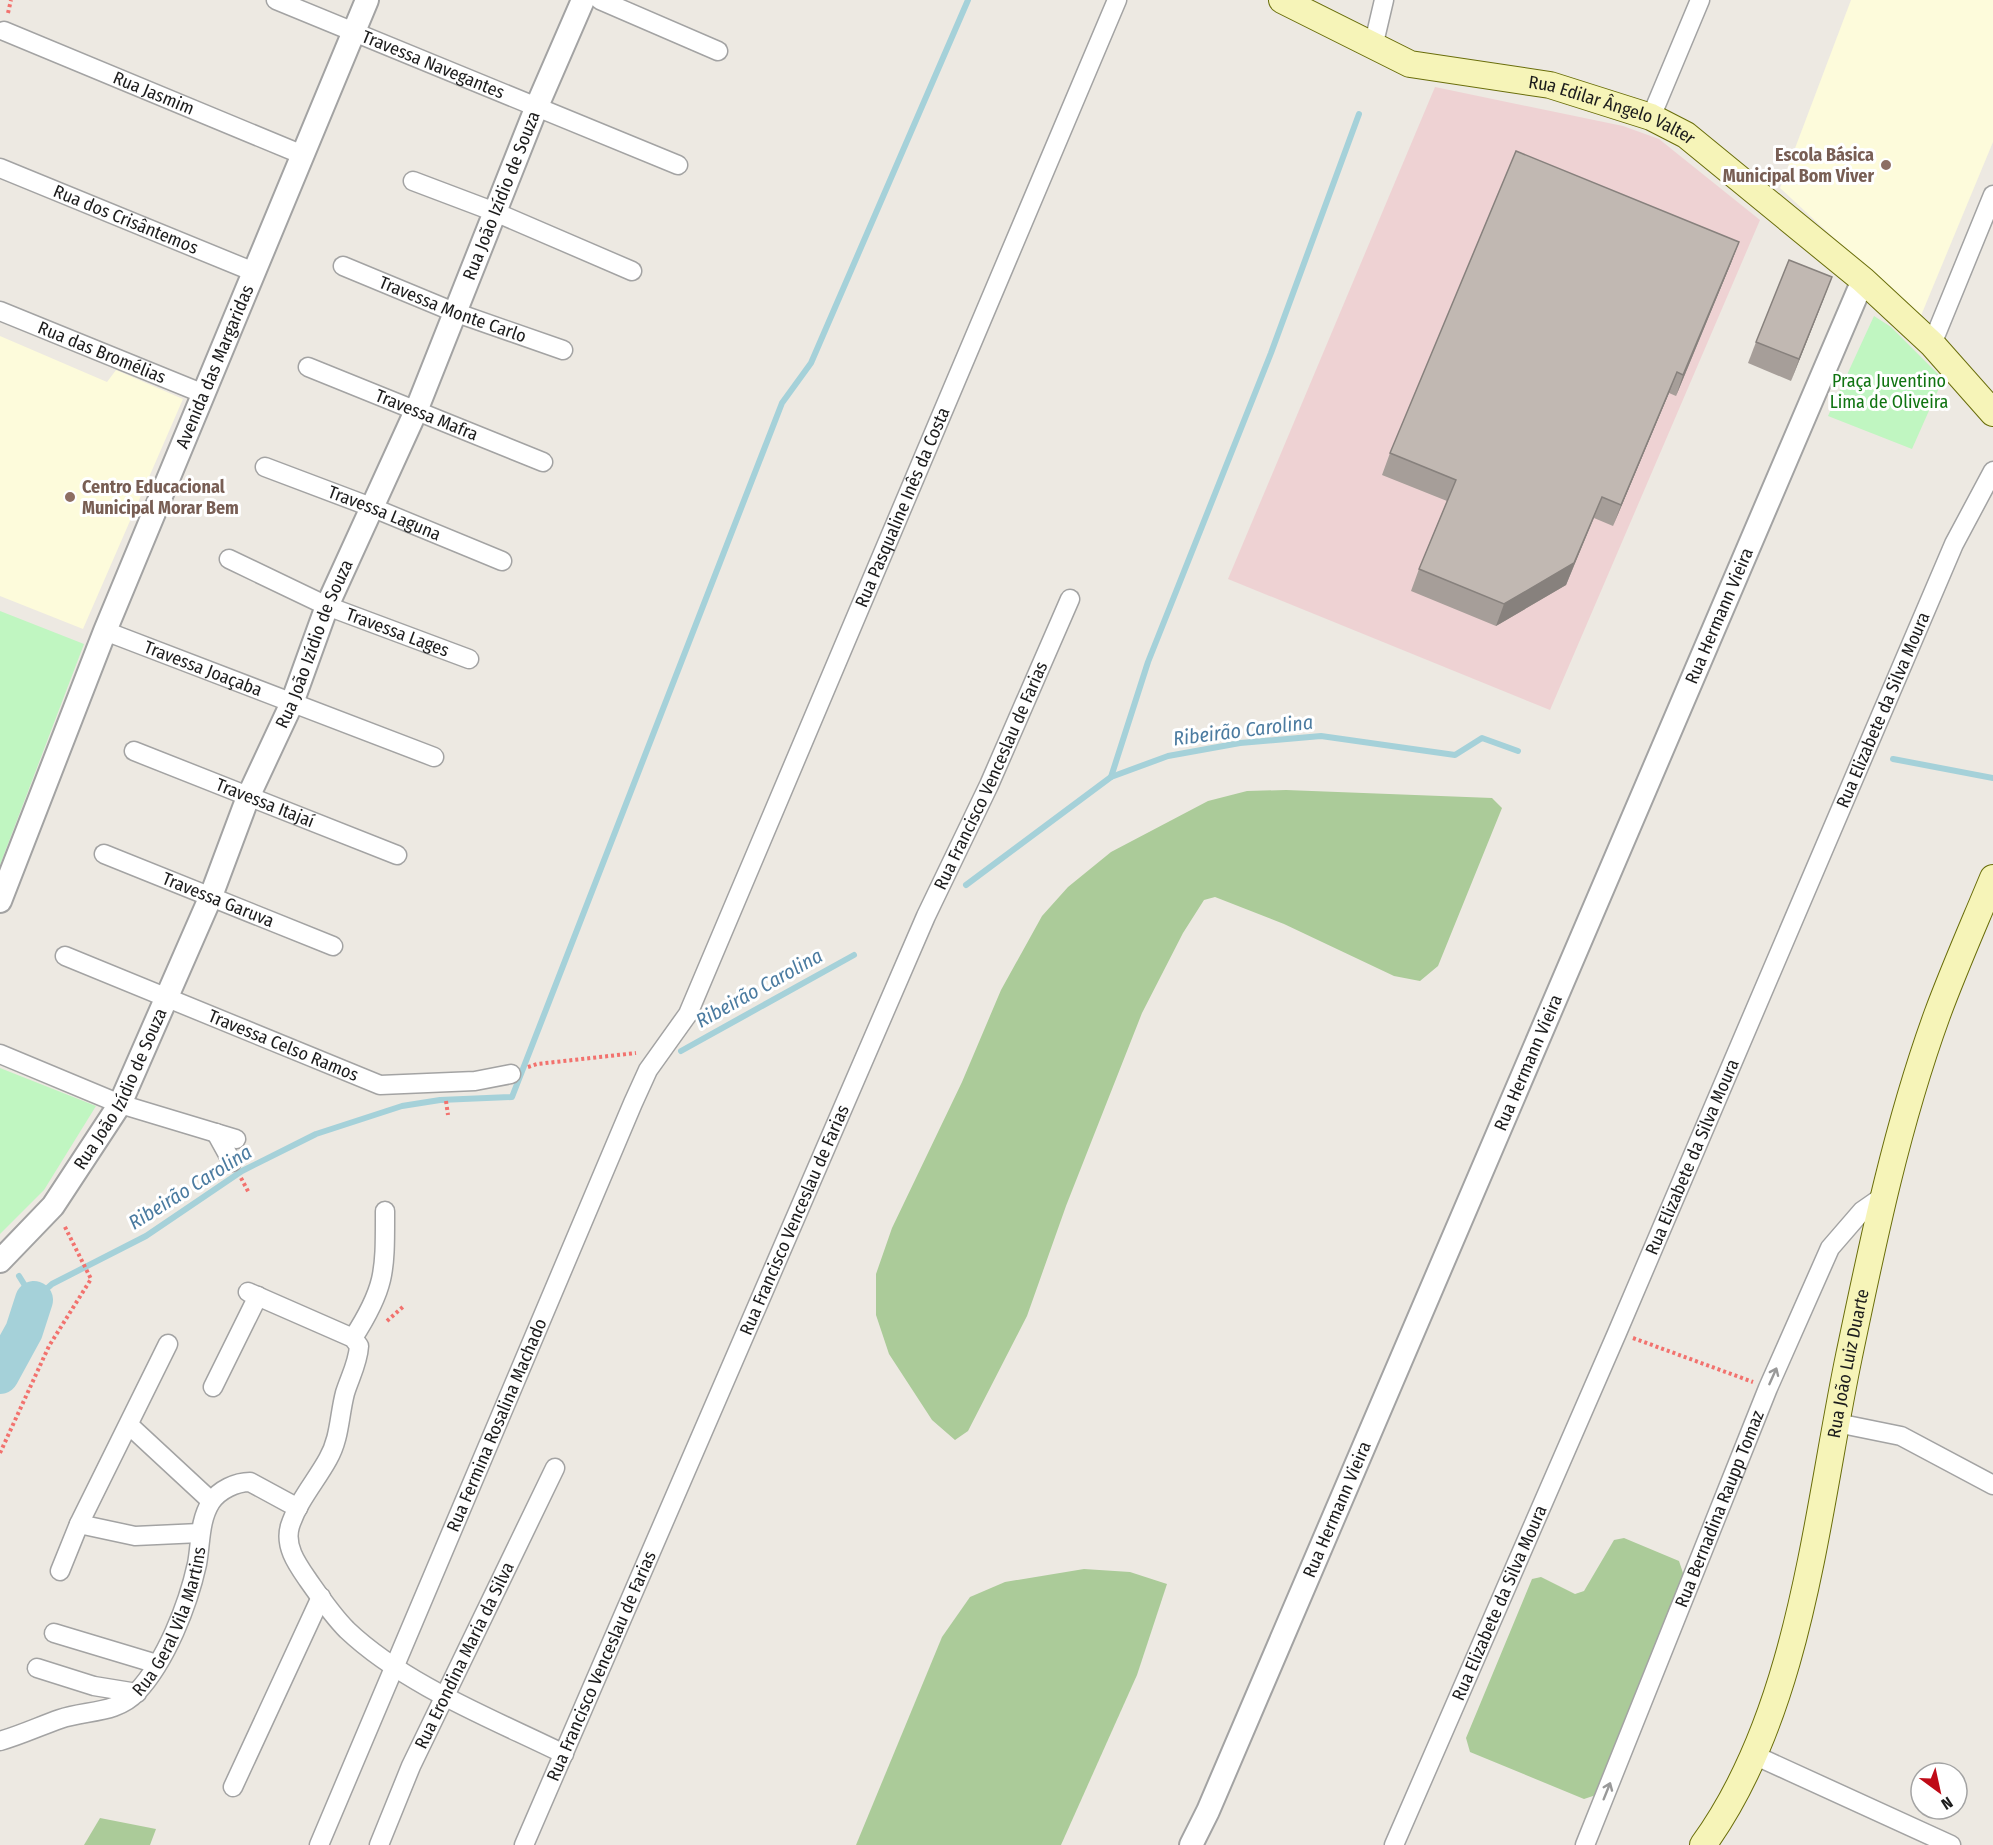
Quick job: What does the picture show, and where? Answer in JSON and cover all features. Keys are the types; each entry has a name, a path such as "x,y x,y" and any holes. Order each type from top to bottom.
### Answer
{"main road":[{"name":"Rua Edilar Ângelo Valter","path":"1282,0 1410,64 1550,85 1668,124 1703,147 1863,280 1932,344 1993,413"},
{"name":"Rua João Luiz Duarte","path":"1703,1845 1738,1792 1754,1755 1781,1678 1805,1594 1837,1423 1885,1195 1910,1101 1937,1017 1993,878"}],"street":[{"name":"Travessa Navegantes","path":"276,0 678,165"},
{"name":"Avenida das Margaridas","path":"0,900 105,631 367,0"},
{"name":"Rua João Izídio de Souza","path":"0,1261 53,1206 120,1104 168,999 211,896 248,797 292,703 327,606 416,411 453,312 583,0"},
{"path":"600,0 718,51"},
{"name":"Rua Pasqualine Inês da Costa","path":"688,1014 1118,0"},
{"path":"1373,47 1384,0"},
{"path":"1651,117 1700,0"},
{"name":"Rua Jasmim","path":"4,31 303,155"},
{"name":"Rua dos Crisântemos","path":"0,168 254,272"},
{"path":"413,181 495,212 632,272"},
{"path":"1932,344 1993,195"},
{"name":"Travessa Monte Carlo","path":"343,266 453,312 563,350"},
{"name":"Rua Hermann Vieira","path":"1191,1845 1208,1811 1863,280"},
{"name":"Rua das Bromélias","path":"0,311 204,394"},
{"name":"Travessa Mafra","path":"308,367 543,462"},
{"name":"Travessa Laguna","path":"265,467 371,507 501,561"},
{"name":"Rua Elizabete da Silva Moura","path":"1394,1845 1617,1333 1954,544 1993,471"},
{"name":"Travessa Lages","path":"229,559 327,606 469,659"},
{"name":"Rua Francisco Venceslau de Farias","path":"524,1845 926,916 989,785 1070,599"},
{"name":"Travessa Joaçaba","path":"105,631 434,757"},
{"name":"Travessa Itajaí","path":"134,751 397,855"},
{"name":"Travessa Garuva","path":"104,854 333,946"},
{"name":"Travessa Celso Ramos","path":"65,956 380,1085 475,1081 511,1074"},
{"name":"Rua Fermina Rosalina Machado","path":"319,1845 633,1103 661,1050 688,1014"},
{"path":"0,1053 120,1104 236,1139"},
{"path":"216,1133 232,1162"},
{"name":"Rua Bernadina Raupp Tomaz","path":"1585,1845 1768,1388 1830,1248 1862,1211 1885,1195"},
{"path":"353,1338 382,1285 386,1211"},
{"path":"213,1387 253,1294 353,1338 359,1346 358,1357 345,1393 338,1439 328,1460 298,1508 287,1539 295,1560 345,1628 380,1658 445,1695 564,1754"},
{"path":"60,1572 79,1524 168,1344"},
{"path":"1837,1423 1901,1436 1993,1485"},
{"path":"129,1425 211,1501 229,1487 242,1482 250,1482 298,1508"},
{"name":"Rua Erondina Maria da Silva","path":"379,1845 411,1766 555,1468"},
{"name":"Rua Geral Vila Martins","path":"0,1740 69,1717 100,1712 136,1693 157,1664 188,1595 198,1558 200,1533 211,1501"},
{"path":"79,1524 135,1536 200,1533"},
{"path":"233,1787 321,1598"},
{"path":"54,1634 157,1664"},
{"path":"37,1668 94,1686 136,1693"},
{"path":"1754,1755 1951,1845"}],"path":[{"path":"537,1064 661,1050"},
{"path":"445,1094 447,1115"},
{"path":"0,1453 49,1346 91,1279 76,1247"},
{"path":"1617,1333 1768,1388"}],"shaded area":[{"name":"Escola Básica Municipal Bom Viver","path":"1851,0 1993,0 1993,142 1920,318 1780,188"},
{"path":"1435,87 1623,126 1659,139 1760,220 1550,710 1228,579"},
{"name":"Centro Educacional Municipal Morar Bem","path":"0,336 107,382 116,370 183,399 83,629 0,596"}],"green space":[{"name":"Praça Juventino Lima de Oliveira","path":"1874,316 1891,327 1943,379 1912,449 1828,416"},
{"path":"0,611 84,644 0,865"},
{"path":"1286,790 1492,798 1502,808 1438,966 1420,981 1394,976 1284,924 1215,897 1204,900 1183,933 1142,1013 1066,1206 1027,1316 968,1431 955,1440 932,1420 889,1354 876,1315 876,1274 892,1228 962,1082 1001,990 1042,916 1068,887 1111,852 1208,801 1247,791"},
{"path":"0,1068 96,1106 44,1190 0,1234"},
{"path":"1624,1538 1679,1561 1684,1576 1596,1795 1584,1799 1470,1752 1466,1738 1532,1579 1541,1577 1575,1594 1584,1591 1614,1540"},
{"path":"1084,1569 1130,1572 1167,1584 1137,1675 1061,1845 856,1845 942,1637 970,1597 1005,1582"},
{"path":"100,1818 156,1829 150,1845 84,1845"}],"building":[{"path":"1516,151 1739,242 1683,375 1677,372 1621,505 1602,497 1574,563 1504,604 1419,569 1456,480 1390,453"},
{"path":"1789,260 1832,277 1799,359 1756,342"}],"waterway":[{"path":"19,1276 34,1300 52,1284 146,1236 242,1171 316,1134 402,1106 440,1100 512,1097 782,403 811,363 968,0"},
{"path":"1111,777 1148,662 1271,353 1359,114"},
{"name":"Ribeirão Carolina","path":"966,885 1111,777 1168,756 1240,743 1321,736 1455,755 1482,738 1518,751"},
{"name":"Ribeirão Carolina","path":"1893,759 1993,778"},
{"name":"Ribeirão Carolina","path":"681,1051 854,955"},
{"path":"0,1375 24,1331 34,1300"}],"place":[{"name":"Escola Básica Municipal Bom Viver","path":"1886,165"},
{"name":"Centro Educacional Municipal Morar Bem","path":"70,497"}]}
